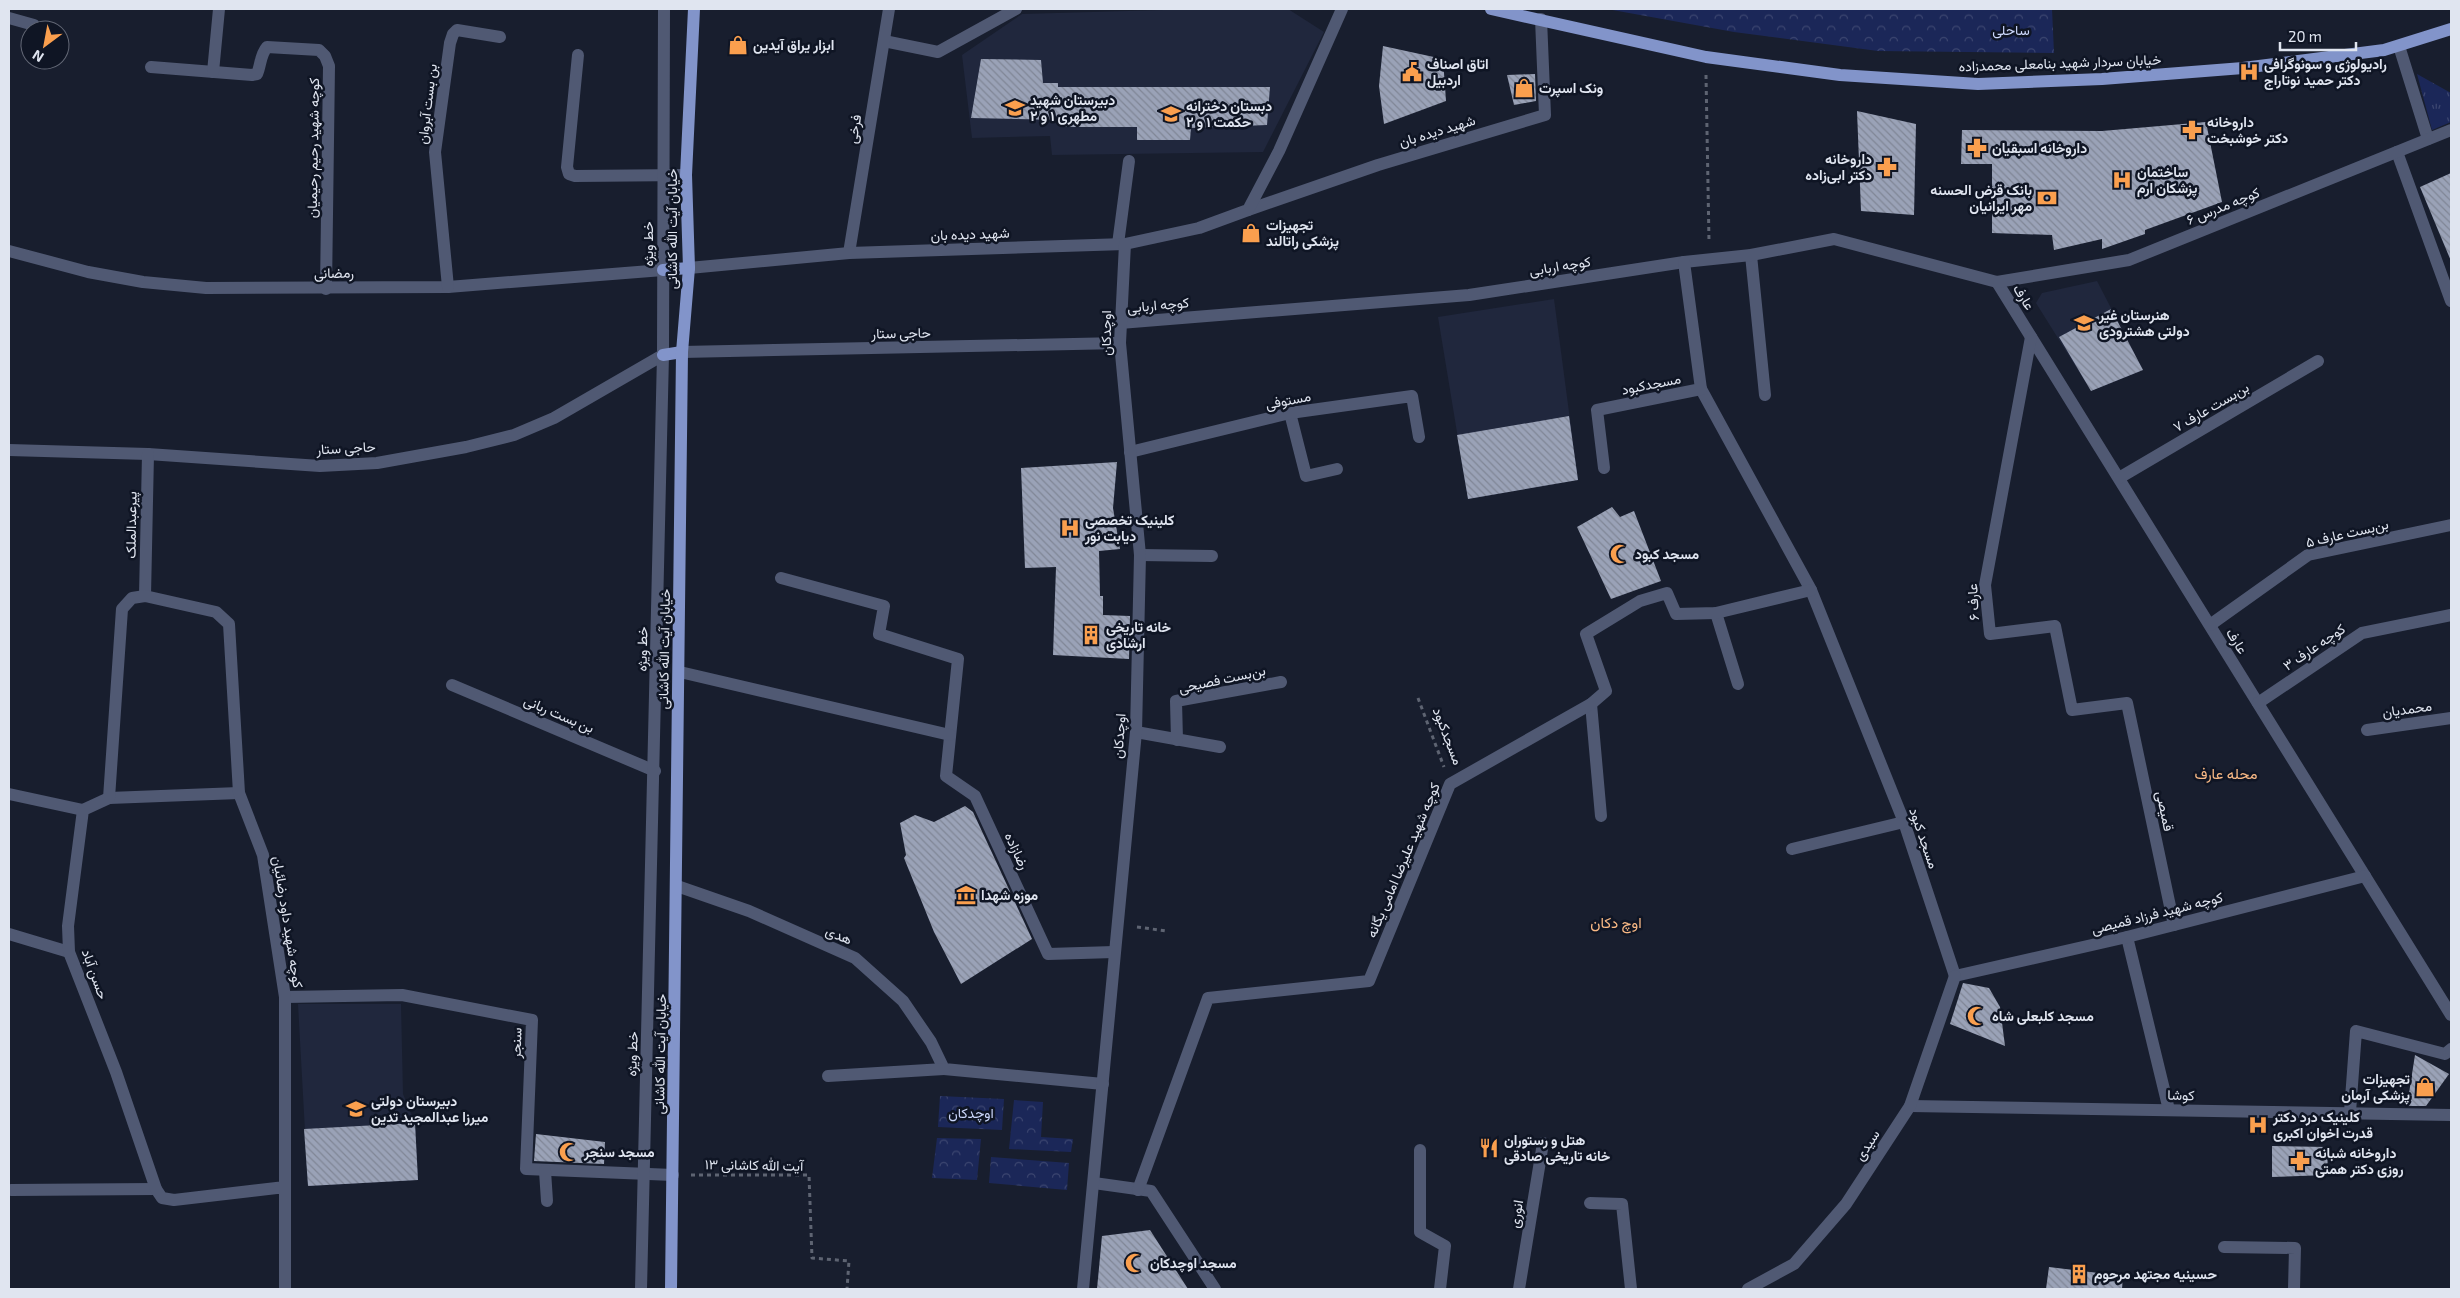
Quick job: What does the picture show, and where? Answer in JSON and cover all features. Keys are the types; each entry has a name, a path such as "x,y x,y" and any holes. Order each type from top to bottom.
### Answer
{"main road":[{"name":"خیابان آیت الله کاشانی","path":"671,1289 680,672 682,352 689,268 686,175 694,9"},
{"name":"خیابان سردار شهید بنامعلی محمدزاده","path":"1492,9 1706,57 1840,75 1978,84 2102,79 2243,68 2384,50 2451,29"},
{"path":"663,270 689,268"},
{"path":"663,355 682,352"}],"street":[{"path":"151,67 213,72 219,9"},
{"name":"خط ویژه","path":"641,1289 655,772 663,355 664,9"},
{"name":"فرخی","path":"849,253 889,9"},
{"path":"884,41 938,52 1016,9"},
{"path":"1248,210 1280,151 1339,10"},
{"name":"شهید دیده بان","path":"689,268 849,253 1122,244 1199,228 1378,165 1545,115 1542,19"},
{"name":"بن بست آبروان","path":"448,287 435,152 450,43 453,34 457,30 500,37"},
{"name":"کوچه شهید رحیم رحیمیان","path":"213,72 257,74 263,51 266,47 272,46 319,50 325,56 329,66 326,289"},
{"path":"2399,46 2428,139"},
{"path":"578,55 567,167 569,174 575,176 686,175"},
{"name":"کوچه مدرس ۶","path":"1997,282 2129,260 2451,130"},
{"path":"2397,152 2451,301"},
{"name":"اوچدکان","path":"1083,1289 1136,732 1140,555 1120,343 1122,244 1129,161"},
{"name":"کوچه اربابی","path":"1120,323 1469,295 1684,262 1751,255 1834,239 1997,282"},
{"name":"رمضانی","path":"9,251 88,272 143,282 206,288 448,287 663,270"},
{"path":"1751,255 1765,395"},
{"name":"مسجدکبود","path":"1604,468 1597,410 1701,389 1684,262"},
{"name":"عارف","path":"1997,282 2451,1016"},
{"name":"عارف ۶","path":"2032,337 1985,585 1990,634 2055,626 2072,710 2127,703"},
{"name":"حاجی ستار","path":"682,352 1120,343"},
{"name":"حاجی ستار","path":"9,450 148,454 320,466 377,463 466,447 514,435 554,418 663,355"},
{"name":"بن‌بست عارف ۷","path":"2118,478 2318,361"},
{"name":"مسجد کبود","path":"1701,389 1811,590 1904,822 1955,976"},
{"name":"مستوفی","path":"1130,452 1290,413 1412,396 1419,437"},
{"path":"1290,413 1306,476 1337,469"},
{"name":"پیرعبدالملک","path":"145,596 148,454"},
{"name":"بن‌بست عارف ۵","path":"2210,625 2308,555 2451,525"},
{"path":"1140,555 1212,556"},
{"name":"رضازاده","path":"781,578 884,606 879,634 958,659 946,776 975,796 1048,954 1114,952"},
{"name":"کوچه شهید علیرضا امامی یگانه","path":"1138,1190 1208,998 1369,981 1450,784 1591,704 1606,691 1586,634 1640,602 1666,593 1676,614 1716,613 1811,590"},
{"path":"109,798 122,610 132,598 145,596"},
{"name":"کوچه شهید داود رضائیان","path":"145,596 216,612 228,624 239,793 263,855 285,997 285,1289"},
{"path":"1716,613 1738,684"},
{"name":"کوچه عارف ۳","path":"2258,703 2362,633 2451,615"},
{"path":"680,672 950,736"},
{"name":"بن‌بست فصیحی","path":"1177,740 1176,701 1281,682"},
{"name":"بن بست ربانی","path":"452,685 655,772"},
{"name":"قمیصی","path":"2127,703 2174,925"},
{"path":"1591,704 1601,816"},
{"name":"محمدیان","path":"2367,730 2451,718"},
{"path":"1136,732 1220,746"},
{"path":"9,794 83,810 109,798 239,793"},
{"name":"حسن آباد","path":"83,810 68,926 69,952 116,1072 156,1189"},
{"path":"1792,849 1904,822"},
{"name":"کوچه شهید فرزاد قمیصی","path":"1955,976 2127,937 2365,876"},
{"name":"هدی","path":"677,886 749,911 855,958 903,1001 931,1042 944,1069"},
{"path":"9,934 69,952"},
{"path":"2127,937 2169,1110"},
{"name":"سیدی","path":"1748,1289 1794,1264 1846,1204 1910,1106 1955,976"},
{"name":"سنجر","path":"285,997 402,995 532,1020 526,1170 673,1175"},
{"path":"2350,1112 2356,1031 2445,1054 2451,1048"},
{"path":"828,1076 944,1069 1103,1084"},
{"name":"کوشا","path":"1910,1106 2451,1115"},
{"name":"انوری","path":"1519,1289 1543,1143"},
{"path":"1420,1150 1420,1232 1445,1246 1440,1289"},
{"path":"545,1171 547,1201"},
{"path":"1094,1183 1150,1191 1215,1289"},
{"path":"12,1190 156,1189 162,1198 174,1200 285,1188"},
{"path":"1590,1203 1622,1204 1631,1289"},
{"path":"2224,1247 2295,1248 2294,1289"}],"path":[{"path":"1706,57 1709,259"},
{"name":"مسجدکبود","path":"1418,698 1450,784"},
{"path":"1117,924 1167,931"},
{"name":"آیت الله کاشانی ۱۳","path":"673,1175 809,1175 812,1258 849,1261 847,1289"}],"shaded area":[{"name":"دبستان دخترانه حکمت ۱ و ۲","path":"1198,9 1288,9 1324,32 1263,152 1052,155 1050,136 972,138 962,55 1022,14"},
{"name":"هنرستان غیر دولتی هشترودی","path":"2097,281 2143,370 2091,391 2036,303 2042,293"},
{"path":"1554,299 1578,480 1468,499 1438,317"},
{"name":"دبیرستان دولتی میرزا عبدالمجید تدین","path":"298,1004 401,1004 403,1094 415,1123 418,1180 308,1186"}],"green space":[{"name":"ساحلی","path":"1607,9 2052,9 2054,53 1878,51 1734,32"},
{"path":"2417,74 2451,93 2451,122 2432,130"},
{"name":"اوچدکان","path":"940,1096 1004,1099 1002,1130 938,1127"},
{"path":"1014,1100 1043,1102 1041,1137 1073,1139 1071,1152 1009,1149"},
{"path":"937,1138 981,1139 977,1180 932,1178"},
{"path":"991,1157 1069,1163 1067,1190 989,1183"}],"building":[{"name":"اتاق اصناف اردبیل","path":"1383,46 1443,59 1446,101 1384,124 1379,86"},
{"path":"981,59 1041,60 1043,83 1058,83 1058,87 1270,87 1267,125 1191,128 1190,140 1137,140 1137,127 1061,127 1062,120 971,118"},
{"name":"ونک اسپرت","path":"1535,74 1536,101 1514,105 1507,75"},
{"name":"داروخانه دکتر ابی‌زاده","path":"1857,111 1916,124 1914,215 1861,211"},
{"path":"2206,122 2222,202 2145,230 2145,234 2102,249 2102,239 2054,250 2052,235 1992,233 1992,164 1961,164 1962,130 2102,131"},
{"path":"2451,173 2451,261 2420,187"},
{"path":"2111,309 2143,370 2091,391 2059,337"},
{"path":"1569,416 1578,480 1468,499 1457,435"},
{"name":"کلینیک تخصصی دیابت نور","path":"1117,462 1113,508 1120,549 1099,551 1100,596 1103,596 1103,615 1130,616 1129,659 1053,655 1056,567 1025,568 1021,468"},
{"name":"مسجد کبود","path":"1612,507 1620,517 1634,511 1661,581 1611,599 1577,527"},
{"name":"موزه شهدا","path":"965,806 973,812 1032,939 961,984 934,932 904,858 906,855 900,823 915,815 934,822"},
{"name":"مسجد کلبعلی شاه","path":"1963,983 1989,988 2000,1007 2005,1046 1950,1024"},
{"name":"تجهیزات پزشکی آرمان","path":"2415,1055 2449,1074 2426,1106 2407,1106"},
{"path":"415,1123 418,1180 308,1186 304,1129"},
{"name":"مسجد سنجر","path":"536,1134 605,1142 604,1164 534,1161"},
{"name":"داروخانه شبانه روزی دکتر همتی","path":"2272,1146 2327,1147 2328,1175 2272,1177"},
{"name":"مسجد اوچدکان","path":"1150,1230 1188,1289 1097,1289 1102,1236"},
{"name":"حسینیه مجتهد مرحوم","path":"2049,1267 2123,1276 2122,1289 2046,1289"}],"place":[{"name":"ابزار یراق آیدین","path":"738,45"},
{"name":"اتاق اصناف اردبیل","path":"1412,72"},
{"name":"رادیولوژی و سونوگرافی دکتر حمید نوتاراج","path":"2249,72"},
{"name":"ونک اسپرت","path":"1524,88"},
{"name":"دبیرستان شهید مطهری ۱ و ۲","path":"1015,108"},
{"name":"دبستان دخترانه حکمت ۱ و ۲","path":"1171,114"},
{"name":"داروخانه دکتر خوشبخت","path":"2192,130"},
{"name":"داروخانه اسبقیان","path":"1977,148"},
{"name":"داروخانه دکتر ابی‌زاده","path":"1887,167"},
{"name":"ساختمان پزشکان ارم","path":"2122,180"},
{"name":"بانک قرض الحسنه مهر ایرانیان","path":"2047,198"},
{"name":"تجهیزات پزشکی راتالند","path":"1251,233"},
{"name":"هنرستان غیر دولتی هشترودی","path":"2084,323"},
{"name":"کلینیک تخصصی دیابت نور","path":"1070,528"},
{"name":"مسجد کبود","path":"1620,554"},
{"name":"خانه تاریخی ارشادی","path":"1091,635"},
{"name":"موزه شهدا","path":"966,895"},
{"name":"مسجد کلبعلی شاه","path":"1977,1016"},
{"name":"تجهیزات پزشکی آرمان","path":"2425,1087"},
{"name":"دبیرستان دولتی میرزا عبدالمجید تدین","path":"356,1109"},
{"name":"کلینیک درد دکتر قدرت اخوان اکبری","path":"2258,1125"},
{"name":"هتل و رستوران خانه تاریخی صادقی","path":"1489,1148"},
{"name":"مسجد سنجر","path":"569,1152"},
{"name":"داروخانه شبانه روزی دکتر همتی","path":"2300,1161"},
{"name":"مسجد اوچدکان","path":"1135,1263"},
{"name":"حسینیه مجتهد مرحوم","path":"2079,1274"}],"district":[{"name":"محله عارف","path":"2226,774"},
{"name":"اوچ دکان","path":"1616,923"}]}
